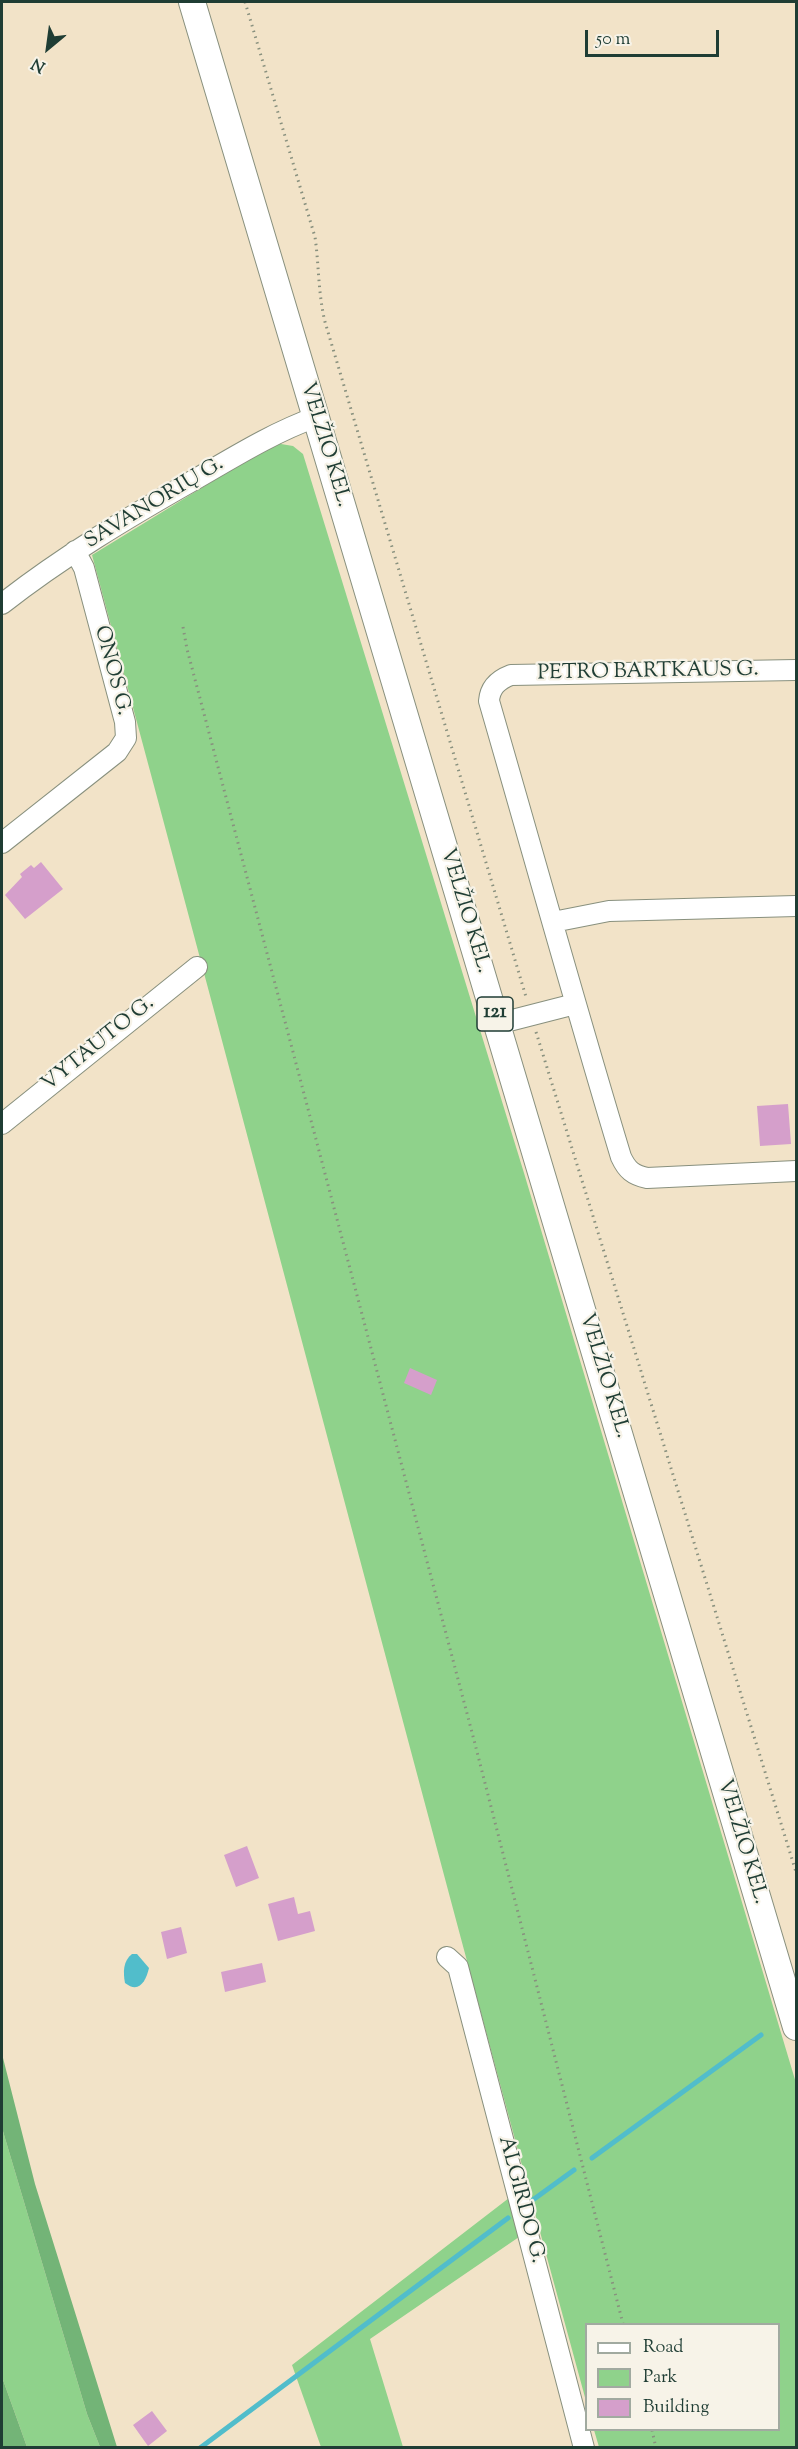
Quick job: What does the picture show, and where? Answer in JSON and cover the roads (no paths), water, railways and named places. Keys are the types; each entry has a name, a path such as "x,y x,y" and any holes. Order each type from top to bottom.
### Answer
{"main road":[{"name":"VELŽIO KEL.","path":"192,2 796,2027"}],"street":[{"name":"SAVANORIŲ G.","path":"2,604 75,551 131,516 259,442 316,417"},
{"name":"ONOS G.","path":"2,843 117,752 126,738 125,722 87,579 75,551"},
{"name":"PETRO BARTKAUS G.","path":"553,922 489,701 489,694 493,686 501,679 511,675 796,670"},
{"path":"796,906 609,911 553,922 574,1004 626,1167 634,1175 647,1178 796,1171"},
{"name":"VYTAUTO G.","path":"2,1124 197,967"},
{"path":"497,1024 574,1004"},
{"name":"ALGIRDO G.","path":"447,1957 458,1967 584,2448"}],"water":[{"path":"132,1954 137,1954 149,1968 144,1981 138,1987 125,1983 124,1967"}],"waterway":[{"path":"592,2158 761,2035"},
{"path":"530,2202 574,2170"},
{"path":"200,2448 508,2218"}]}
